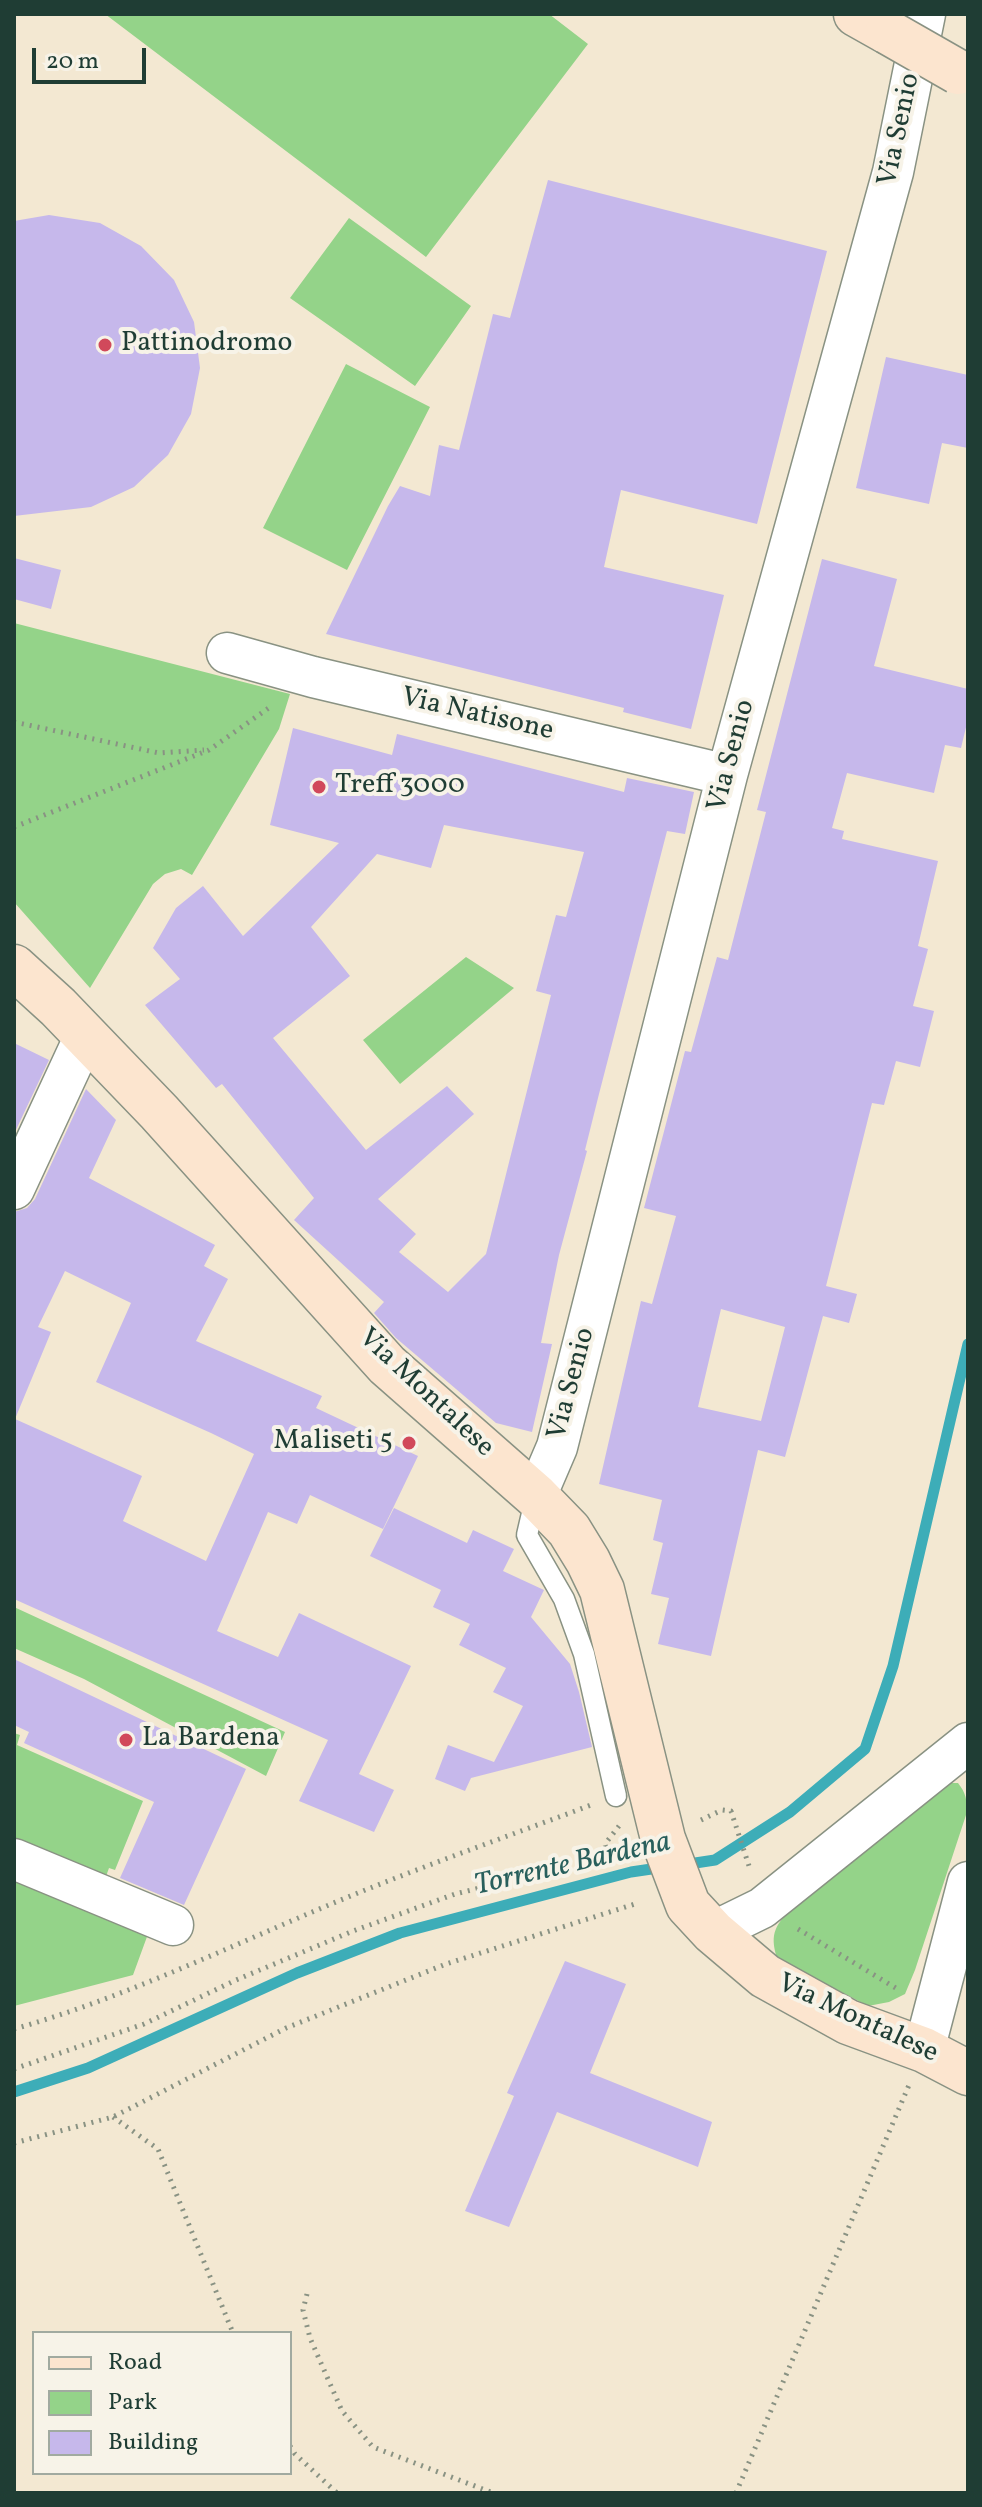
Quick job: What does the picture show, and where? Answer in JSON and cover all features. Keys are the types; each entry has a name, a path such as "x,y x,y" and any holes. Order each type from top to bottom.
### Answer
{"street":[{"path":"890,20 963,75"},
{"name":"Via Senio","path":"536,1496 557,1447 727,775 893,172 890,20"},
{"name":"Via Natisone","path":"227,653 313,677 727,775"},
{"name":"Via Montalese","path":"14,967 58,1007 159,1112 387,1365 536,1496 569,1530 602,1590 663,1839 700,1919 765,1976 848,2022 929,2030 968,2073"},
{"path":"14,1189 85,1036"},
{"path":"700,1919 758,1895 968,1743"},
{"path":"14,1859 173,1925"},
{"path":"929,2030 968,1882"}],"lane":[{"path":"536,1496 527,1535 564,1599 584,1654 616,1796"}],"path":[{"path":"14,827 209,750 313,677"},
{"path":"14,722 159,753 209,750"},
{"path":"14,2029 147,1981 408,1872 616,1796"},
{"path":"734,1822 758,1895 929,2030 736,2493"},
{"path":"14,2069 144,2024 236,1980 353,1931 455,1894 608,1857"},
{"path":"14,2143 113,2117 300,2022 446,1964 638,1903"},
{"path":"113,2117 158,2149 232,2331"},
{"path":"307,2294 303,2310 310,2338 342,2411 373,2447 493,2493"},
{"path":"292,2449 337,2493"}],"green space":[{"path":"105,14 549,14 588,44 426,257"},
{"path":"349,218 471,306 415,386 290,298"},
{"path":"346,364 430,407 347,570 263,528"},
{"path":"14,623 290,694 279,729 192,875 181,869 165,874 153,884 90,988 14,902"},
{"path":"466,957 514,988 400,1084 363,1040"},
{"path":"14,1607 285,1732 266,1776 84,1679 14,1648"},
{"path":"14,1733 20,1735 17,1745 143,1801 115,1870 109,1868 94,1910 148,1934 133,1975 14,2006"},
{"path":"949,1783 958,1783 961,1787 966,1797 967,1812 905,1994 889,2002 868,2006 777,1958 774,1935 794,1906"}],"building":[{"path":"548,180 827,251 757,524 621,490 604,567 724,595 691,729 623,712 624,708 326,634 400,486 430,496 439,445 459,450 493,314 510,318"},
{"name":"Pattinodromo","path":"49,215 100,223 141,246 174,280 194,322 200,368 191,414 168,455 134,487 91,507 14,516 14,221"},
{"path":"886,357 968,375 968,448 942,443 929,504 856,488"},
{"path":"14,558 61,570 51,609 14,599"},
{"path":"822,559 897,579 874,666 968,689 968,719 961,748 945,745 934,793 847,773 832,828 844,831 842,839 938,861 918,946 928,949 913,1006 934,1011 920,1067 896,1061 884,1105 872,1103 826,1286 857,1294 849,1323 823,1316 785,1457 758,1450 711,1656 658,1644 669,1598 651,1594 663,1543 653,1540 662,1500 599,1484 641,1301 652,1304 676,1216 644,1208 685,1051 691,1052 717,957 728,960 766,812 757,810","holes":["721,1309 785,1327 761,1421 698,1407"]},
{"path":"293,728 392,755 397,734 624,792 627,778 694,792 685,834 667,831 599,1094 559,1255 541,1343 552,1344 532,1432 496,1423 396,1338 374,1313 384,1302 294,1220 314,1198 222,1084 216,1088 145,1005 180,979 153,948 176,908 203,886 243,936 339,843 270,825","holes":["444,825 584,852 566,917 556,915 536,991 551,995 486,1254 448,1292 399,1252 416,1234 378,1199 474,1114 447,1086 366,1150 273,1038 350,976 311,927 377,854 431,868"]},
{"path":"14,1043 49,1060 14,1134"},
{"path":"86,1089 116,1120 89,1178 215,1245 204,1266 228,1279 196,1341 322,1396 316,1408 418,1456 383,1529 310,1495 297,1524 268,1512 217,1631 278,1657 299,1613 411,1666 359,1774 394,1790 374,1832 299,1801 328,1740 14,1599 14,1212 27,1208 35,1199","holes":["65,1271 131,1303 96,1382 254,1454 206,1561 123,1521 142,1476 15,1419 51,1332 38,1327"]},
{"path":"394,1508 467,1543 473,1530 514,1549 503,1571 544,1590 531,1617 570,1664 592,1747 471,1778 465,1791 435,1779 448,1745 494,1762 523,1706 493,1692 506,1668 459,1645 470,1624 433,1607 441,1590 370,1556"},
{"path":"14,1659 246,1769 184,1905 120,1878 154,1802 24,1743 29,1732 14,1725"},
{"path":"565,1961 626,1984 590,2073 712,2122 698,2167 557,2112 509,2227 465,2211 514,2096 507,2093"}],"waterway":[{"name":"Torrente Bardena","path":"682,1865 715,1860 790,1812 865,1749 893,1666 968,1344"},
{"name":"Torrente Bardena","path":"14,2092 88,2068 297,1973 400,1933 631,1872 665,1867"}],"place":[{"name":"Pattinodromo","path":"105,345"},
{"name":"Treff 3000","path":"319,787"},
{"name":"Maliseti 5","path":"409,1443"},
{"name":"La Bardena","path":"126,1740"}]}
